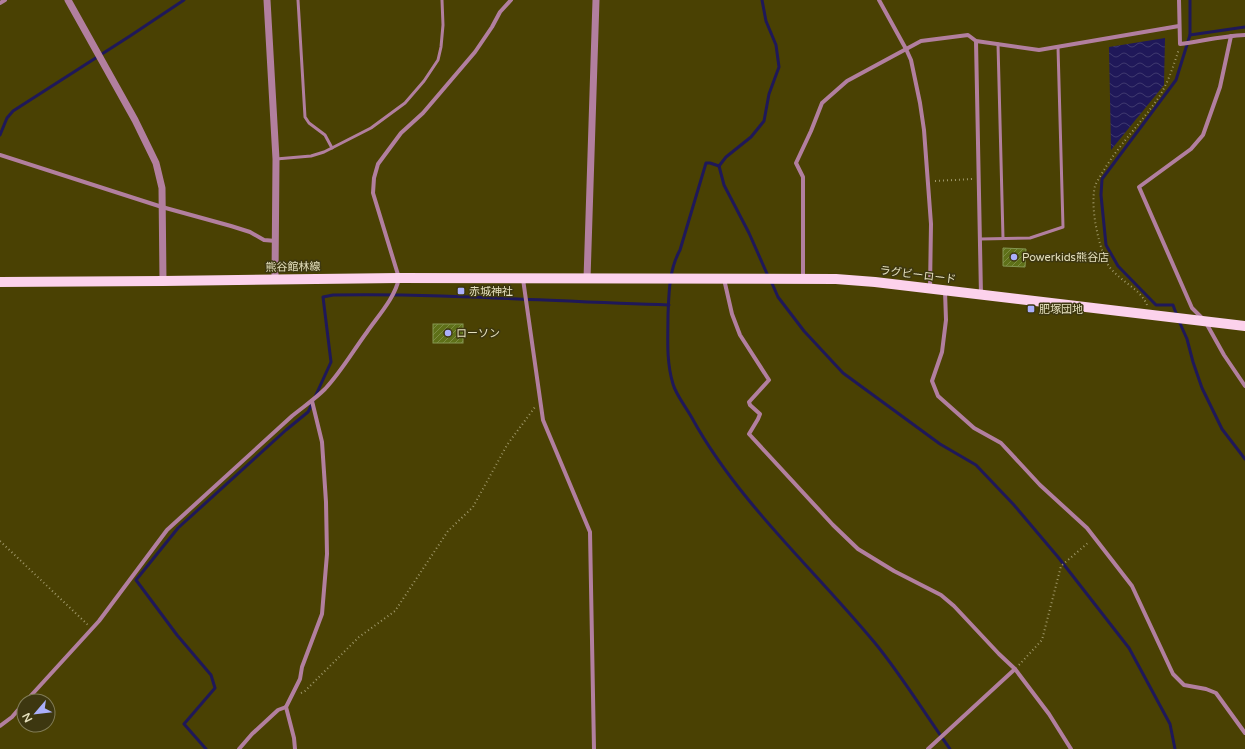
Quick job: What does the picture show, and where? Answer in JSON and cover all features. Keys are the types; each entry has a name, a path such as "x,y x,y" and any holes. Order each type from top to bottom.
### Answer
{"main road":[{"name":"熊谷館林線","path":"0,282 399,278 587,279"},
{"name":"ラグビーロード","path":"587,279 803,279 875,282 1245,326"}],"street":[{"path":"0,3 5,0"},
{"path":"68,0 135,120 156,163 162,188 163,281"},
{"path":"266,0 276,159 275,279"},
{"path":"33,693 92,628 167,530 292,416 326,388 344,365 397,288 399,278 373,193 374,178 378,164 401,133 423,113 475,52 492,28 500,12 511,0"},
{"path":"587,279 596,0"},
{"path":"879,0 911,60 920,103 931,224 930,289"},
{"path":"1179,0 1181,44 1245,35"},
{"path":"803,279 803,177 796,163 822,103 846,81 920,41 968,35 976,41 1039,50 1179,26"},
{"path":"1231,36 1220,86 1203,135 1192,149 1138,187 1192,308 1205,321 1224,355 1245,386"},
{"path":"976,41 981,295"},
{"path":"0,155 162,207 250,232 264,240 276,241"},
{"path":"523,279 543,420 590,532 594,749"},
{"path":"724,279 732,314 740,335 769,380 749,402 750,405 760,414 749,434 833,525 858,549 894,571 941,596 954,606 1015,669 1049,714 1071,749"},
{"path":"945,291 946,320 942,352 932,381 938,396 974,428 1001,443 1040,485 1088,528 1132,586 1173,674 1184,685 1206,689 1216,693 1245,733"},
{"path":"295,749 294,738 286,707 300,679 304,661 320,623 326,580 327,554 322,442 312,401"},
{"path":"928,749 1015,669"},
{"path":"239,749 242,744 278,710 286,707"},
{"path":"0,726 16,712"}],"lane":[{"path":"298,0 305,117 309,123 325,135 332,148"},
{"path":"276,159 311,156 332,148 371,128 405,103 424,81 438,60 443,25 442,0"},
{"path":"998,44 1003,238"},
{"path":"980,239 1030,238 1063,227 1058,47"}],"path":[{"path":"1152,314 1145,298 1124,282 1107,263 1099,239 1094,212 1095,186 1112,157 1157,100 1168,82 1181,44"},
{"path":"928,182 979,179"},
{"path":"289,699 305,691 359,637 395,611 448,531 473,507 507,445 540,399"},
{"path":"1015,669 1042,640 1061,566 1095,537"},
{"path":"0,541 92,628"}],"water":[{"path":"1165,38 1164,85 1111,150 1109,47"}],"building":[{"name":"Powerkids熊谷店","path":"1003,248 1026,249 1025,267 1003,266"},
{"name":"ローソン","path":"433,324 463,324 463,343 433,343"}],"waterway":[{"path":"0,135 7,118 13,111 184,0"},
{"path":"719,166 726,157 751,137 764,121 769,94 779,67 776,45 766,21 762,0"},
{"path":"1177,316 1173,305 1156,305 1118,266 1106,245 1101,195 1102,179 1176,80 1190,35 1190,0"},
{"path":"1190,35 1245,27"},
{"path":"719,166 706,163 670,281 668,350 669,367 674,388 711,449 731,478 754,507 875,643 950,749"},
{"path":"719,166 724,185 749,233 768,276"},
{"path":"771,281 778,297 804,331 843,373 940,444 976,465 1014,505 1058,557 1129,648 1170,724 1175,749"},
{"path":"315,397 331,362 323,297 333,295 417,295 669,305"},
{"path":"1179,321 1187,339 1202,388 1222,429 1245,459"},
{"path":"206,749 184,724 215,688 211,675 177,635 136,580 178,528 286,430 308,412 313,402"}],"place":[{"name":"Powerkids熊谷店","path":"1014,257"},
{"name":"赤城神社","path":"461,291"},
{"name":"肥塚団地","path":"1031,309"},
{"name":"ローソン","path":"448,333"}]}
